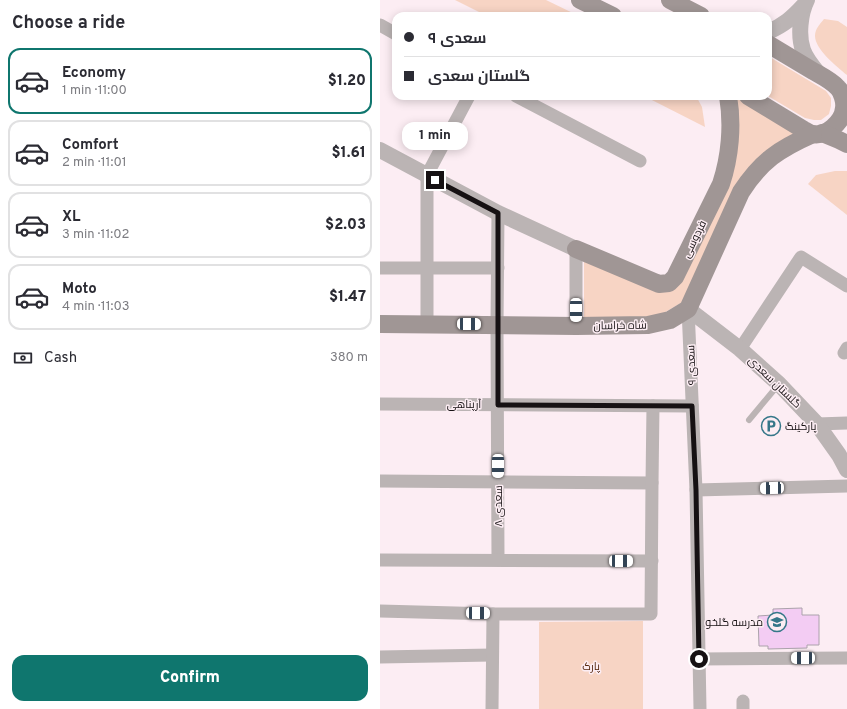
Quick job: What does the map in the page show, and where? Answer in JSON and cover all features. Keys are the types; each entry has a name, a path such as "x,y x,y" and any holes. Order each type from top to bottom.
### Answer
{"main road":[{"path":"580,0 605,12"},
{"path":"670,0 693,12"},
{"path":"688,309 741,192 749,180 759,168 780,150 795,142 830,130 837,124 842,115 844,108 843,91 826,78 772,46"},
{"name":"فردوسی","path":"576,249 659,284 669,283 675,277 721,184 726,169 729,153 730,122 728,100"},
{"path":"755,100 804,130 839,140 847,144"},
{"name":"شاه خراسان","path":"380,324 576,326 648,325 670,320 688,309"}],"street":[{"path":"772,30 780,27 792,18 803,1"},
{"path":"803,1 800,35 803,50 810,63 820,75"},
{"path":"380,25 392,32"},
{"path":"427,324 427,175 467,100"},
{"path":"524,100 640,161"},
{"path":"380,150 498,213 576,249 576,326"},
{"name":"سعدی ۸","path":"498,213 498,560"},
{"path":"740,349 801,258 847,286"},
{"path":"380,268 498,268"},
{"name":"گلستان سعدی","path":"688,309 740,349 779,384 818,424 839,455 847,470"},
{"name":"سعدی ۹","path":"688,309 696,490 700,709"},
{"name":"آرپناهی","path":"380,404 692,406"},
{"path":"380,611 492,614 651,614 653,406"},
{"path":"818,424 847,423"},
{"path":"380,481 652,483"},
{"path":"696,490 847,486"},
{"path":"380,560 652,561"},
{"path":"492,614 492,709"},
{"path":"380,657 492,655"},
{"path":"699,659 847,658"}],"lane":[{"path":"749,420 779,384"}],"green space":[{"path":"455,0 546,0 571,12 479,12"},
{"path":"824,19 838,21 847,27 847,75 822,52 816,41 816,31"},
{"path":"772,58 826,91 831,98 829,114 821,120 805,118 772,98"},
{"path":"652,100 698,100 702,107 705,127"},
{"path":"736,100 743,100 797,133 777,144 686,300 657,317 584,319 584,261 657,291 726,186"},
{"path":"835,171 847,171 847,215 808,184 816,175"},
{"name":"پارک","path":"643,621 643,709 539,709 539,622"}],"building":[{"path":"802,608 802,615 819,615 819,645 807,645 807,648 768,649 768,646 759,646 758,616 773,615 773,609"}],"place":[{"name":"پارکینگ","path":"771,426"},
{"name":"مدرسه گلخو","path":"777,622"}],"route":[{"path":"435,180 498,213 498,405 692,406 696,490 699,659"}]}
